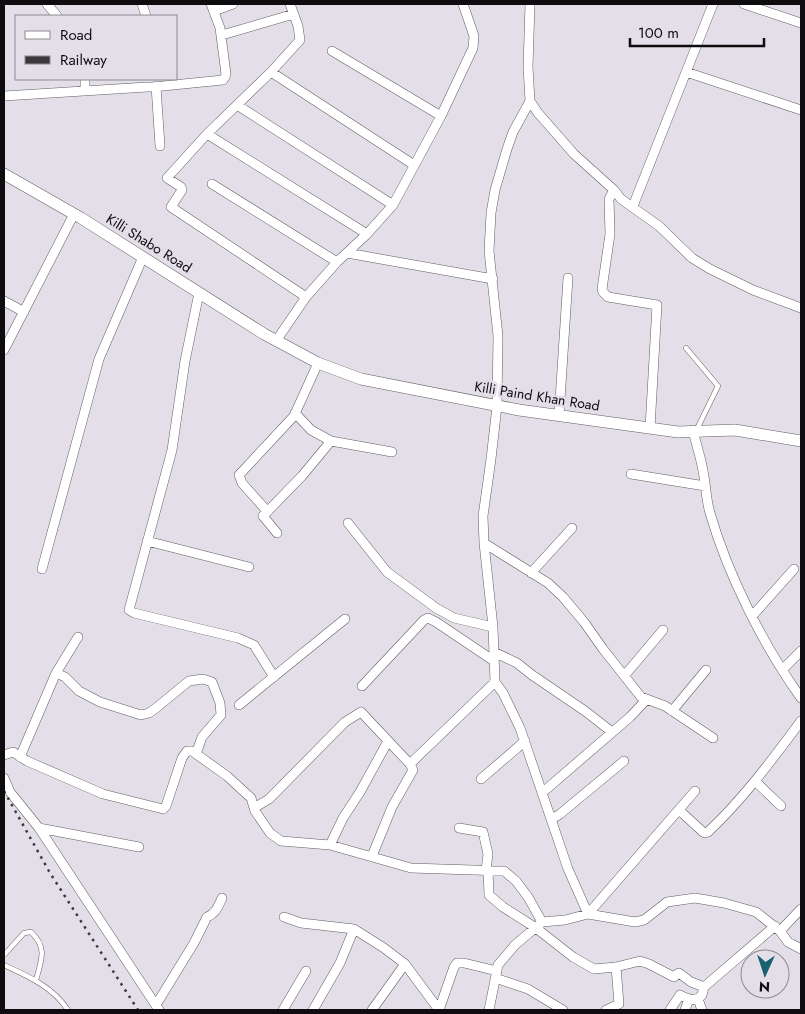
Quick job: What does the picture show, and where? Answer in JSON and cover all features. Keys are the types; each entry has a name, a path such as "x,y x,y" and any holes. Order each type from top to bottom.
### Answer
{"street":[{"path":"47,4 56,15"},
{"path":"4,96 222,80 226,78 222,35 212,7 233,4"},
{"path":"290,4 300,40 271,72 207,134 167,178 182,190 172,207 306,297"},
{"path":"276,341 306,297 337,262 367,234 393,205 441,116 473,48 474,36 463,4"},
{"path":"530,4 528,66 530,101 538,113 574,154 614,190 621,199 659,226 692,258 753,290 801,308"},
{"path":"633,206 713,4"},
{"path":"744,4 801,23"},
{"path":"222,35 294,14"},
{"path":"332,51 441,116"},
{"path":"271,72 414,164"},
{"path":"686,72 801,110"},
{"path":"85,80 85,91"},
{"path":"160,84 160,146"},
{"path":"530,101 506,149 491,213 488,251 493,279 498,336 496,406 491,459 482,516 493,627 495,682 503,693 524,741 568,869 588,914"},
{"path":"237,105 393,205"},
{"path":"207,134 367,234"},
{"name":"Killi Shabo Road","path":"4,174 74,214 276,341"},
{"path":"212,184 337,262"},
{"path":"614,190 609,198 610,234 602,289 608,296 657,305 650,428"},
{"path":"4,350 74,214"},
{"path":"347,253 493,279"},
{"path":"42,569 99,359 143,257"},
{"path":"558,416 568,278"},
{"path":"199,293 185,361 172,450 129,610 134,613 238,638 254,645 274,677"},
{"path":"4,302 24,312"},
{"name":"Killi Paind Khan Road","path":"276,341 318,363 361,379 496,406 678,432 735,430 801,441"},
{"path":"267,511 242,483 239,475 295,413 318,363"},
{"path":"295,413 311,430 331,441 392,452"},
{"path":"695,430 709,510 720,546 752,615 782,670 801,698"},
{"path":"277,533 263,516 302,476 331,441"},
{"path":"630,474 705,486"},
{"path":"348,523 388,572 436,608 454,618 493,627"},
{"path":"531,573 572,528"},
{"path":"147,541 249,567"},
{"path":"484,543 548,583 584,622 641,697 646,700 656,701 713,738"},
{"path":"752,615 794,569"},
{"path":"362,686 428,618 494,656 517,662 532,675 612,732"},
{"path":"238,705 345,619"},
{"path":"625,675 663,630"},
{"path":"20,757 56,673 78,636"},
{"path":"782,670 801,651"},
{"path":"672,711 706,670"},
{"path":"56,673 65,677 79,690 100,702 141,714 149,713 189,681 204,679 212,682 220,703 221,715 202,737 196,754"},
{"path":"410,764 495,682"},
{"path":"543,792 630,717 646,700"},
{"path":"254,808 269,800 345,722 361,712 410,764 413,770 392,807 372,856"},
{"path":"679,810 705,834 708,832 727,815 801,722"},
{"path":"330,845 343,818 360,792 388,741"},
{"path":"481,779 524,741"},
{"path":"4,755 13,752 20,757 103,794 162,810 166,806 182,758 186,751 192,751 227,776 251,798 254,808 270,833 281,841 330,845 411,868 504,871 516,881 528,897 539,925"},
{"path":"552,819 624,761"},
{"path":"4,778 10,792 39,828 158,1008 207,916 217,910 222,898"},
{"path":"755,781 781,806"},
{"path":"588,914 695,791"},
{"path":"39,828 139,847"},
{"path":"459,828 484,832 488,854 489,895 503,907 539,925 573,957 594,969 640,962 649,964 674,977 679,973 691,982 704,988"},
{"path":"489,1010 498,964 515,945 539,925 588,914 635,922 644,920 667,902 695,898 724,903 756,912 778,928 788,942 801,949"},
{"path":"685,1010 694,999 702,995 704,988 801,909"},
{"path":"284,917 301,923 354,929 405,964 439,1010"},
{"path":"313,1010 340,963 354,929"},
{"path":"439,1010 454,966 464,963 496,974 528,989 563,1010"},
{"path":"372,1010 405,964"},
{"path":"606,1010 619,1004 616,967"},
{"path":"284,1010 306,971"},
{"path":"670,1010 680,995 694,999 702,1010"}],"lane":[{"path":"686,348 718,386 695,430"},
{"path":"4,955 24,933 31,932 38,938 42,949 42,957 36,980"},
{"path":"4,965 36,980 48,988 68,1010"}],"railway":[{"path":"4,791 50,873 138,1010"}]}
